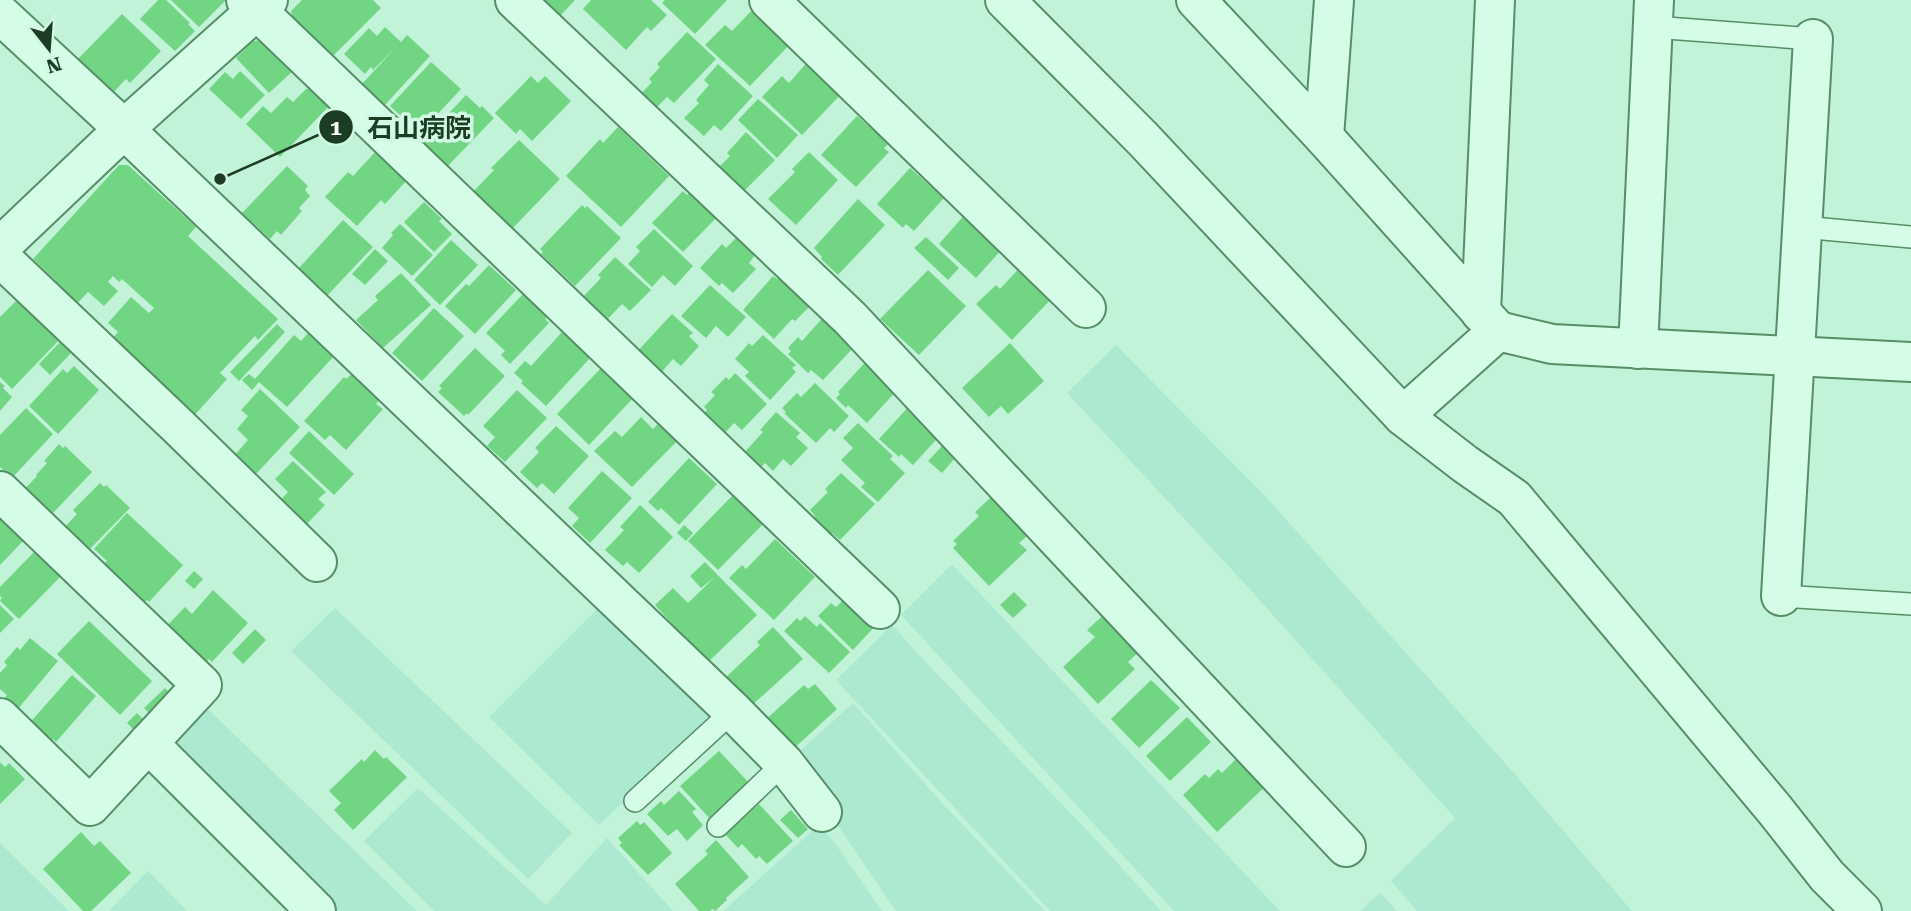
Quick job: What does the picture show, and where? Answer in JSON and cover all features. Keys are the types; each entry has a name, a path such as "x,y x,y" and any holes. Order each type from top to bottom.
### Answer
{"street":[{"path":"515,0 850,318 1346,847"},
{"path":"769,0 1086,308"},
{"path":"1005,0 1143,139 1403,416 1514,498 1827,876 1862,911"},
{"path":"1196,0 1324,137 1490,322 1552,344 1911,362"},
{"path":"1324,137 1334,0"},
{"path":"1403,416 1490,322 1496,0"},
{"path":"0,247 257,3 880,608"},
{"path":"1638,349 1654,13"},
{"path":"0,15 124,129 733,710 785,763 822,812"},
{"path":"1781,596 1813,39"},
{"path":"0,257 179,426 317,562"},
{"path":"0,492 202,685 90,806 0,718"},
{"path":"148,743 316,911"}],"lane":[{"path":"1654,13 1813,39"},
{"path":"1802,227 1911,237"},
{"path":"1781,596 1911,604"},
{"path":"635,801 733,710"},
{"path":"718,826 785,763"}],"green space":[{"path":"1116,345 1265,496 1512,771 1632,911 1417,911 1391,881 1455,818 1246,585 1067,393"},
{"path":"952,564 1280,911 1174,911 901,615"},
{"path":"600,606 717,713 599,825 489,717"},
{"path":"335,608 572,833 528,879 291,651"},
{"path":"892,625 1161,911 1050,911 836,680"},
{"path":"853,703 943,804 1045,911 896,911 793,757"},
{"path":"208,709 417,911 334,911 169,750"},
{"path":"418,788 546,905 607,838 673,911 434,911 364,841"},
{"path":"819,825 832,839 882,911 723,911"},
{"path":"0,843 69,911 0,911"},
{"path":"148,871 187,911 109,911"},
{"path":"1380,893 1397,911 1360,911"}],"building":[{"path":"158,0 166,0 195,31 175,51 140,19"},
{"path":"171,0 226,0 199,27"},
{"path":"302,0 373,0 381,8 328,61 294,27 291,11"},
{"path":"537,0 575,0 557,19"},
{"path":"591,0 651,0 667,15 651,31 647,27 626,50 583,9"},
{"path":"665,0 727,0 695,34 662,3"},
{"path":"754,8 791,43 750,86 705,45 725,25 732,31"},
{"path":"122,14 161,51 130,83 126,79 108,98 73,64"},
{"path":"385,27 401,42 407,35 430,56 384,106 361,85 396,47 373,70 371,67 365,74 344,54 369,28 377,36"},
{"path":"687,32 716,59 674,103 667,97 654,110 639,96 652,82 649,79 660,67 657,64"},
{"path":"267,40 295,69 269,93 236,58 253,41"},
{"path":"811,58 845,90 802,135 762,97 782,76 789,83"},
{"path":"431,62 461,89 420,133 390,106"},
{"path":"718,64 753,96 721,131 714,125 704,136 684,118 699,103 696,100 709,85 704,80"},
{"path":"240,71 265,95 241,119 209,89 225,72 233,79"},
{"path":"531,76 538,83 545,76 571,101 532,141 520,129 516,134 495,113"},
{"path":"314,88 331,104 280,157 246,124 263,106 271,113 287,97 293,102 306,89"},
{"path":"466,95 494,118 443,171 419,145"},
{"path":"758,99 798,135 777,158 738,120"},
{"path":"857,116 875,132 881,131 891,141 884,148 889,152 856,187 821,155"},
{"path":"618,127 669,176 621,227 566,176 600,139 603,143"},
{"path":"746,132 775,160 743,192 718,168 730,156 727,153"},
{"path":"519,140 560,179 511,230 472,193 494,170 491,168"},
{"path":"378,149 409,178 385,204 381,200 357,226 325,197 348,172 353,176"},
{"path":"809,152 838,180 796,225 768,199 795,172 792,169"},
{"path":"119,165 128,165 196,227 188,236 278,319 258,340 255,336 220,373 227,379 193,417 110,341 118,332 108,323 131,297 149,313 154,308 122,279 119,282 113,276 108,282 118,291 104,306 88,292 74,307 50,285 55,280 33,259"},
{"path":"287,166 308,186 305,190 310,196 299,208 302,211 281,235 277,231 270,239 242,213"},
{"path":"910,168 944,198 914,231 906,224 903,228 877,204"},
{"path":"693,190 711,206 708,210 716,218 683,252 652,223 683,191 687,195"},
{"path":"858,199 885,225 838,275 814,248"},
{"path":"424,202 442,219 439,221 452,234 434,252 404,222"},
{"path":"582,205 585,208 587,206 621,238 575,286 541,254 543,252 540,249"},
{"path":"968,211 1004,247 976,278 939,244"},
{"path":"343,220 373,247 323,300 307,285 312,280 299,268"},
{"path":"400,224 433,255 412,276 382,248"},
{"path":"654,229 693,266 675,286 663,275 652,287 628,264 640,251 636,247"},
{"path":"740,234 758,251 749,263 756,269 733,293 722,283 719,286 700,268 722,244 726,248"},
{"path":"926,237 959,268 948,280 914,248"},
{"path":"451,240 478,265 440,305 414,280"},
{"path":"375,249 388,261 365,285 352,274"},
{"path":"615,257 651,290 630,311 622,304 604,323 580,300 601,278 598,275"},
{"path":"1025,262 1057,293 1012,340 976,304 996,285 1000,289"},
{"path":"489,265 516,290 475,334 445,306"},
{"path":"928,270 966,306 919,355 880,319"},
{"path":"401,273 431,305 383,348 356,320 378,300 375,296"},
{"path":"773,276 777,279 779,277 810,306 795,321 792,319 774,339 743,310"},
{"path":"710,285 746,317 728,337 716,326 706,338 681,316"},
{"path":"524,293 549,315 545,319 549,323 510,364 501,355 505,351 486,333"},
{"path":"18,299 60,339 12,389 0,377 0,317"},
{"path":"434,308 464,336 422,381 392,353"},
{"path":"672,314 693,333 689,336 699,346 681,366 673,359 659,375 635,354"},
{"path":"826,314 854,347 823,380 811,370 808,373 788,354 791,351 788,348 798,337 802,341"},
{"path":"277,324 285,332 239,381 230,372"},
{"path":"310,331 336,354 287,407 259,382 252,390 242,380 249,374 255,379 294,335 301,341"},
{"path":"562,332 590,358 546,406 514,373 525,361 531,366"},
{"path":"763,335 796,365 792,368 796,372 770,400 745,376 749,372 735,359 749,343 752,346"},
{"path":"61,341 73,351 50,375 39,364"},
{"path":"1010,343 1044,381 1008,414 1001,406 989,417 962,388"},
{"path":"475,348 505,376 464,416 438,392 442,388 439,386"},
{"path":"870,357 899,388 867,423 836,398 840,394 838,392"},
{"path":"604,365 636,395 589,445 557,414"},
{"path":"74,366 99,390 58,434 29,406 63,369 67,373"},
{"path":"353,373 381,398 376,404 383,409 346,450 330,435 325,440 304,421 344,377 346,379"},
{"path":"735,373 767,404 742,430 734,423 722,436 701,416 707,410 704,407 715,395 711,392 726,377 729,380"},
{"path":"0,382 12,397 0,411"},
{"path":"815,383 849,416 834,432 830,428 816,443 782,408 797,393 801,397"},
{"path":"260,389 300,427 255,475 234,456 248,440 237,429 248,416 241,410"},
{"path":"517,390 547,418 505,462 487,446 495,437 483,426"},
{"path":"911,404 945,430 913,465 901,454 899,457 879,439"},
{"path":"26,408 53,434 12,478 0,467 0,435"},
{"path":"776,412 800,433 796,437 808,448 791,466 783,459 773,471 765,463 761,467 755,461 752,464 742,455 763,432 760,430"},
{"path":"641,417 653,429 660,422 679,439 632,487 594,451 615,431 622,437"},
{"path":"858,423 893,456 890,459 905,473 878,502 861,487 865,483 841,460 853,448 843,438"},
{"path":"556,426 589,456 554,494 542,483 537,488 520,472 539,452 535,448"},
{"path":"309,431 354,474 334,495 289,453"},
{"path":"59,444 63,448 65,446 92,472 53,513 48,509 43,514 21,493 37,476 47,463 44,461"},
{"path":"943,445 956,457 942,473 928,461"},
{"path":"689,458 717,484 679,525 661,508 658,511 648,502"},
{"path":"293,461 326,492 318,499 325,505 303,528 277,504 288,492 275,479"},
{"path":"602,471 632,498 590,543 572,526 579,518 568,508"},
{"path":"841,473 875,504 840,540 832,533 828,538 810,521 815,516 810,510 828,492 825,489"},
{"path":"100,483 104,487 106,485 130,508 84,555 60,532 77,514 73,510"},
{"path":"999,490 1036,528 1019,543 1027,550 989,586 953,548 957,544 953,541 979,516 975,512"},
{"path":"733,495 763,524 718,570 688,541"},
{"path":"640,505 673,537 639,573 627,562 623,566 605,550 624,530 620,527"},
{"path":"127,513 183,565 149,602 147,600 143,604 102,565 107,561 94,549"},
{"path":"0,517 24,540 0,565"},
{"path":"684,525 693,533 686,541 677,533"},
{"path":"775,539 815,577 774,620 729,578 742,565 746,569"},
{"path":"42,551 64,573 19,619 0,601 0,587 34,552 37,556"},
{"path":"705,562 757,615 705,665 672,630 675,627 655,605 673,588 688,603 715,577 701,588 690,576"},
{"path":"194,571 203,579 194,589 185,581"},
{"path":"213,590 248,623 212,662 209,659 202,666 163,630 185,607 192,614"},
{"path":"1014,592 1027,605 1013,618 1000,605"},
{"path":"848,595 878,623 853,650 818,616 831,603 836,607"},
{"path":"0,605 14,619 0,633"},
{"path":"1109,610 1144,647 1128,662 1135,669 1098,704 1063,667 1095,637 1087,630"},
{"path":"805,616 817,627 820,623 850,652 829,673 784,631 797,618 800,621"},
{"path":"89,621 152,681 120,715 57,654"},
{"path":"773,627 803,659 750,707 724,679 760,645 757,642"},
{"path":"255,629 266,640 243,664 232,653"},
{"path":"30,638 58,661 17,710 4,699 7,695 0,689 0,673 7,665 4,662 17,647 20,650"},
{"path":"72,675 96,696 56,742 53,739 48,744 27,726"},
{"path":"1151,680 1180,708 1139,748 1111,719"},
{"path":"815,684 837,709 791,751 764,721 804,685 808,689"},
{"path":"165,688 176,699 155,719 144,708"},
{"path":"137,713 148,724 138,734 127,723"},
{"path":"1187,717 1211,742 1170,781 1146,756"},
{"path":"375,750 407,777 353,830 334,810 341,803 329,791"},
{"path":"719,751 751,785 712,821 680,786"},
{"path":"1236,759 1243,767 1250,760 1270,782 1217,832 1183,795 1205,774 1209,778 1218,769 1222,773"},
{"path":"0,762 5,767 9,763 25,779 0,804"},
{"path":"679,791 696,809 692,812 703,825 687,841 677,829 668,836 647,814 661,801 664,805"},
{"path":"759,804 793,841 767,864 759,856 756,859 742,844 738,848 725,834"},
{"path":"791,810 808,829 798,838 780,820"},
{"path":"637,821 640,825 644,822 672,853 648,875 619,845 622,843 618,838"},
{"path":"81,832 94,846 100,841 131,873 91,911 83,911 43,869"},
{"path":"716,840 749,877 715,911 699,911 675,884 708,854 705,851"}],"place":[{"name":"石山病院","path":"220,179"}]}
